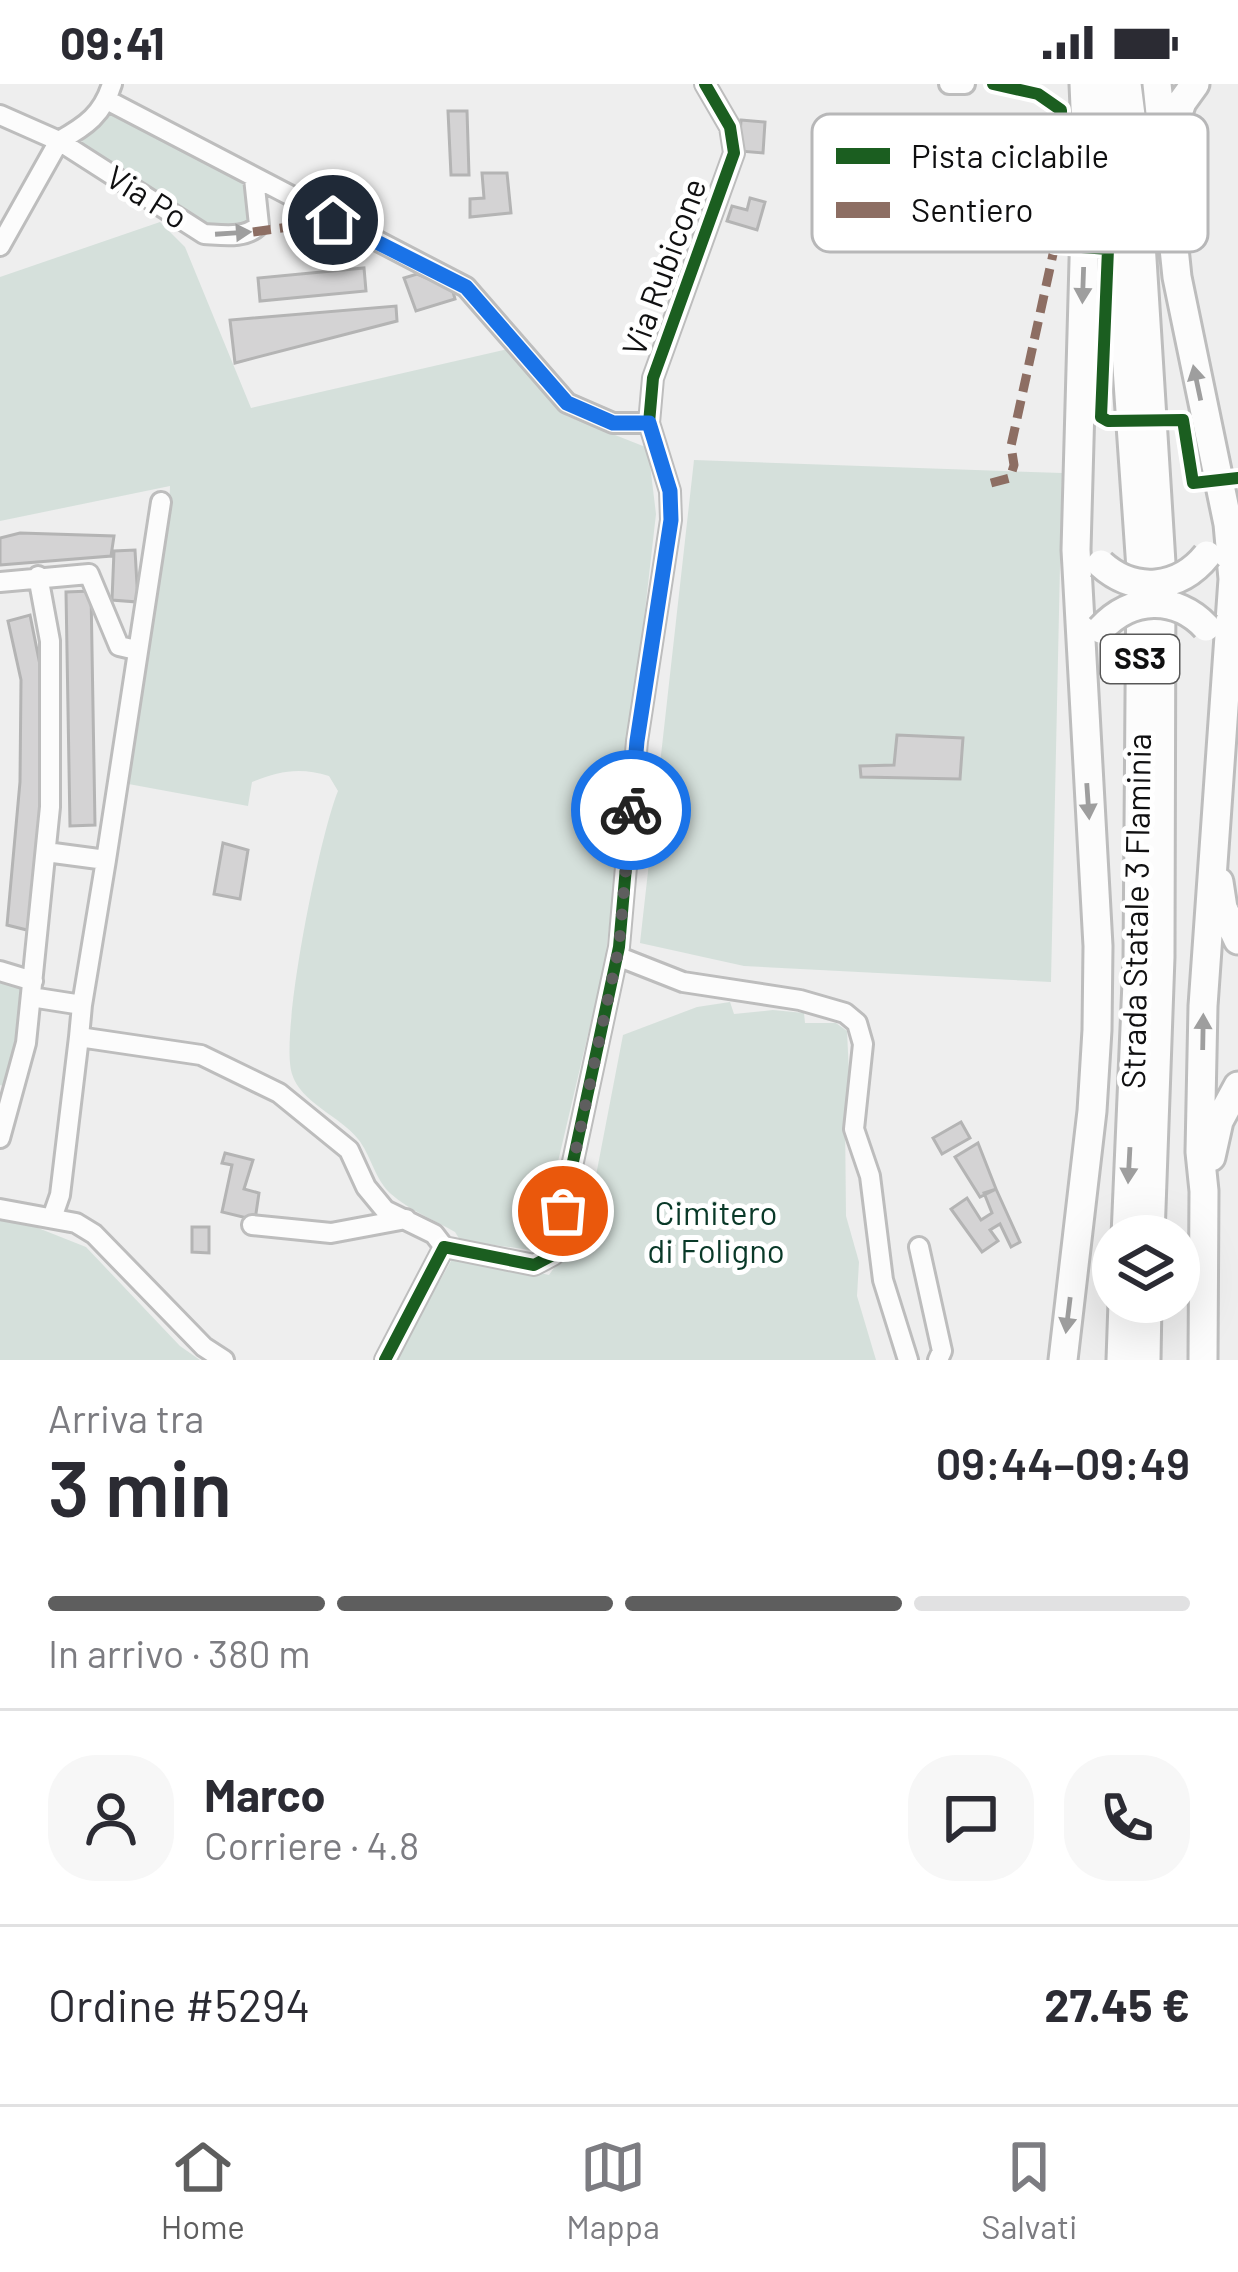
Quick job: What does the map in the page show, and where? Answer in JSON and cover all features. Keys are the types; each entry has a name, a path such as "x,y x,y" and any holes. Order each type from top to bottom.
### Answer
{"highway":[{"path":"1084,84 1085,114"},
{"name":"Strada Statale 3 Flaminia","path":"1104,84 1107,114"},
{"name":"Strada Statale 3 Flaminia","path":"1127,84 1131,114"},
{"path":"1157,84 1160,114"},
{"path":"1178,114 1195,84"},
{"path":"1063,1360 1092,1111 1098,946 1076,550 1084,252"},
{"name":"Strada Statale 3 Flaminia","path":"1119,252 1141,569 1138,959 1127,1215"},
{"name":"Strada Statale 3 Flaminia","path":"1142,252 1161,563 1160,957 1151,1215"},
{"path":"1176,252 1185,329 1228,524 1233,579 1203,1006 1204,1360"},
{"path":"1078,486 1089,546 1101,564 1133,583 1166,584 1190,572 1207,555 1220,528 1220,497"},
{"path":"1083,684 1101,629 1121,611 1152,603 1185,609 1206,627 1216,639 1225,676"},
{"path":"1215,858 1223,908 1238,940"},
{"path":"1204,1191 1219,1121 1238,1086"},
{"path":"1121,1360 1122,1323"},
{"path":"1145,1360 1147,1323"}],"street":[{"name":"Via Rubicone","path":"444,1247 534,1265 553,1255 617,956 637,741 671,520 670,491 649,423 653,378 734,153 730,127 705,84"},
{"path":"949,84 965,84"},
{"name":"Via Po","path":"110,92 254,178 466,287 567,403 613,423 649,423"},
{"path":"0,246 59,141 92,122 110,92"},
{"name":"Via Po","path":"0,116 59,141 205,234 232,236 253,232 260,225 254,178"},
{"path":"52,1218 60,1195 82,1005 161,502"},
{"path":"0,582 89,574 119,646 136,650"},
{"path":"0,1138 26,1043 50,807 50,641 38,576"},
{"path":"46,852 106,860"},
{"path":"617,956 683,982 800,1000 845,1013 857,1023 862,1044 854,1129 870,1176 884,1280 908,1360"},
{"path":"0,970 33,989 82,1005"},
{"path":"79,1037 201,1055 279,1093 349,1150 366,1187 386,1210 434,1234 444,1247 385,1360"},
{"path":"0,1209 76,1223 94,1234 204,1347 224,1360"},
{"path":"252,1225 331,1232 406,1219"},
{"path":"919,1247 942,1351 938,1360"}],"green space":[{"path":"109,112 190,151 249,189 256,207 247,226 218,228 78,146"},
{"path":"160,222 185,247 251,408 508,349 567,416 648,448 656,514 605,962 537,1251 460,1240 455,1232 398,1200 381,1182 358,1139 312,1101 292,1074 296,979 312,889 338,791 329,776 299,771 262,778 252,782 248,806 123,783 169,516 170,486 0,521 0,277"},
{"path":"694,460 1062,473 1051,982 744,966 640,943"},
{"path":"0,976 16,981 25,998 10,1088 0,1085"},
{"name":"Cimitero di Foligno","path":"730,1002 734,1014 804,1013 805,1023 836,1023 847,1031 846,1216 859,1262 857,1296 876,1360 395,1360 455,1254 549,1275 561,1258 563,1237 572,1237 572,1219 588,1217 623,1035 697,1007"},
{"path":"0,1219 28,1224 86,1247 180,1346 200,1360 0,1360"}],"building":[{"path":"448,111 467,111 469,175 451,175"},
{"path":"741,120 765,122 763,153 739,151"},
{"path":"482,173 507,173 511,213 470,217 470,199 484,198"},
{"path":"750,198 765,202 757,230 727,221 732,206 747,210"},
{"path":"364,268 366,291 260,301 258,278"},
{"path":"417,274 452,288 455,299 416,311 404,278"},
{"path":"396,306 397,321 235,363 230,320"},
{"path":"20,533 114,536 111,556 0,565 0,538"},
{"path":"135,550 138,602 112,600 114,551"},
{"path":"91,591 95,825 70,826 66,592"},
{"path":"30,615 44,685 45,790 31,931 7,925 20,782 21,680 8,621"},
{"path":"897,735 963,738 960,779 861,777 860,766 894,765"},
{"path":"223,843 248,850 240,899 214,894"},
{"path":"961,1122 970,1138 942,1154 933,1138"},
{"path":"978,1143 996,1189 980,1197 955,1157"},
{"path":"225,1153 253,1160 244,1189 259,1193 255,1220 222,1212 232,1165 222,1163"},
{"path":"996,1189 1020,1242 1011,1247 1000,1224 990,1230 998,1241 982,1252 951,1209 967,1198 981,1220 992,1213 984,1193"},
{"path":"192,1227 209,1227 209,1253 192,1252"}],"marked path":[{"path":"253,232 333,221"},
{"path":"991,483 1010,478 1014,465 1011,446 1053,252"}],"cycle path":[{"path":"385,1360 444,1247 534,1265 553,1255 619,947 637,741 671,520 670,491 649,423 653,378 734,153 730,127 705,84"},
{"path":"993,84 1038,94 1061,114"},
{"path":"1108,252 1101,417 1108,421 1183,420 1193,483 1238,478"}],"way so far":[{"path":"563,1211 619,947 631,810"}],"route":[{"path":"333,220 466,287 567,403 613,423 649,423 670,491 671,520 631,810"}]}
